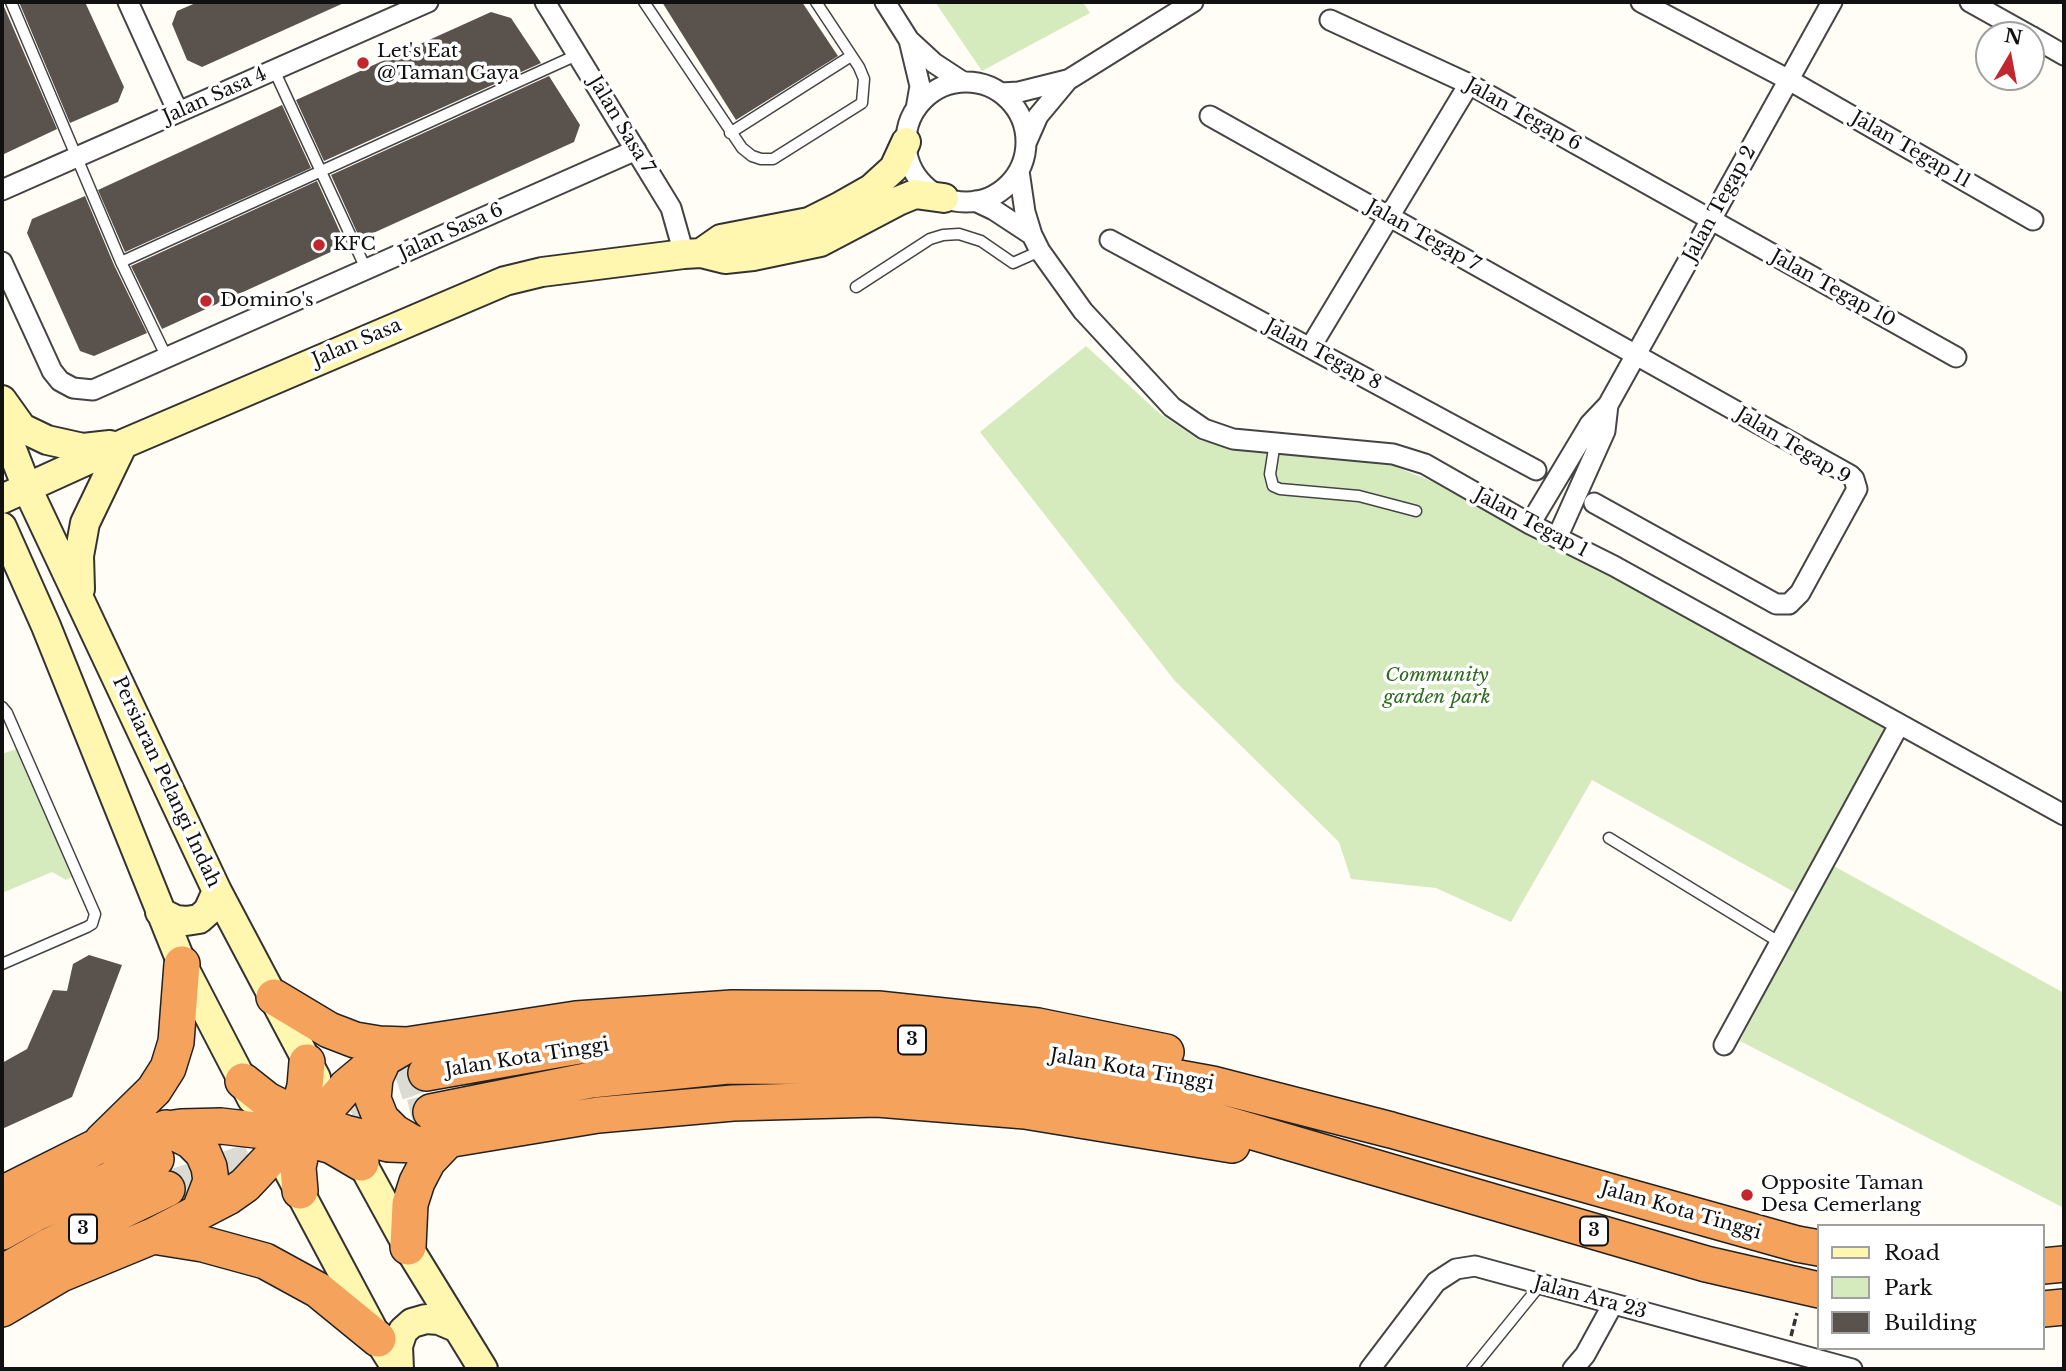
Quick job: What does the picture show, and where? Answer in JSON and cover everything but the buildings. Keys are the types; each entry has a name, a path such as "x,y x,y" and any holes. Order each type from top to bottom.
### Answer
{"highway":[{"path":"94,1148 145,1100 168,1068 176,1042 182,964"},
{"path":"274,997 329,1030 396,1051"},
{"path":"2,1309 61,1275 153,1236 228,1197 310,1132 363,1073 396,1051 576,1019 732,1008 878,1009 1038,1026 1216,1062 1307,1095 1391,1130"},
{"name":"Jalan Kota Tinggi","path":"426,1073 579,1046 728,1036 876,1037 1030,1051 1199,1081 1391,1130 1818,1248"},
{"path":"396,1051 375,1078 373,1099 381,1119 394,1132 432,1132"},
{"path":"300,1191 298,1167 310,1132 305,1086 307,1062"},
{"path":"243,1081 310,1132"},
{"name":"3","path":"432,1132 733,1103 877,1099 1025,1111 1154,1134 1371,1164 1706,1264 1811,1289"},
{"path":"163,1159 221,1126 310,1132 389,1144 432,1132"},
{"path":"408,1247 410,1204 428,1161 432,1132"},
{"path":"2,1194 94,1148 139,1133 163,1159"},
{"path":"163,1159 191,1141 203,1153 211,1181 199,1212"},
{"name":"3","path":"2,1232 36,1213 163,1159"},
{"name":"3","path":"2,1273 48,1246 163,1159"},
{"path":"153,1236 202,1244 265,1261 318,1290 377,1339"},
{"path":"2045,1266 2064,1264"},
{"path":"2045,1310 2064,1307"}],"main road":[{"name":"Jalan Sasa","path":"2,499 123,444 505,281 542,272 693,253 721,239 809,222 871,189 894,168 906,142"},
{"name":"Jalan Sasa","path":"693,253 724,260 820,242 915,194 944,198"},
{"path":"2,400 22,428 47,440 83,448 123,444"},
{"name":"Persiaran Pelangi Indah","path":"2,424 27,488 217,891 307,1062"},
{"path":"80,603 79,556 85,523 123,444"},
{"path":"2,527 46,626 182,964 243,1081"},
{"path":"2,580 46,626"},
{"path":"160,912 176,920 199,919 208,911 217,891"},
{"path":"310,1132 408,1247 483,1369"},
{"path":"300,1191 377,1339 398,1369"},
{"path":"398,1369 398,1346 403,1331 412,1323 426,1319 439,1320 458,1328"}],"street":[{"path":"128,2 177,112"},
{"name":"Jalan Sasa 4","path":"2,190 428,2"},
{"name":"Jalan Sasa 7","path":"545,2 671,208 693,253"},
{"path":"885,2 909,40 934,63 963,82"},
{"path":"1027,141 1038,116 1068,80 1193,2"},
{"name":"Jalan Tegap 11","path":"1640,2 1789,80 2032,220"},
{"name":"Jalan Tegap 2","path":"1530,524 1590,424 1608,405 1832,2"},
{"path":"1970,2 2004,21"},
{"name":"Jalan Tegap 6","path":"1330,20 1469,84 1711,220"},
{"path":"909,40 920,86 916,108 908,125 906,142 911,166 924,185 944,198 975,201 993,196 1019,171 1025,156 1025,127 1012,102 1001,93 983,84 963,82 945,85 928,95 916,108"},
{"path":"2045,44 2064,55"},
{"path":"1001,93 1068,80"},
{"path":"1310,348 1469,84"},
{"name":"Jalan Tegap 7","path":"1210,116 1635,355"},
{"name":"Jalan Sasa 6","path":"2,262 52,371 60,381 73,388 93,390 636,150"},
{"name":"Jalan Tegap 1","path":"1019,171 1025,212 1036,243 1083,311 1172,407 1204,429 1233,439 1393,454 1425,464 2064,815"},
{"name":"Jalan Tegap 1","path":"975,201 994,210 1036,243"},
{"name":"Jalan Tegap 10","path":"1711,220 1956,357"},
{"name":"Jalan Tegap 8","path":"1110,240 1536,470"},
{"name":"Jalan Tegap 9","path":"1594,503 1776,604 1788,604 1800,593 1857,489 1850,475 1635,355"},
{"name":"Jalan Tegap 2","path":"1557,538 1605,431 1608,405"},
{"path":"1724,1045 1899,726"},
{"name":"Jalan Ara 23","path":"1370,1369 1436,1282 1456,1269 1475,1266 1852,1369"},
{"path":"1573,1369 1585,1355 1613,1304"},
{"path":"2045,1311 2064,1318"}],"lane":[{"path":"12,2 121,262 167,358"},
{"path":"644,2 742,148 752,156 773,159 862,103 864,79 859,67 816,2"},
{"path":"121,262 579,54"},
{"path":"730,133 851,55"},
{"path":"274,70 366,269"},
{"path":"856,287 930,239 943,235 960,234 981,241 1013,263 1036,243"},
{"path":"1275,442 1270,474 1273,486 1280,489 1359,496 1416,511"},
{"path":"2,707 95,914 92,924 87,927 2,964"},
{"path":"1609,838 1779,942"},
{"path":"1472,1369 1541,1284"}],"path":[{"path":"1787,1351 1811,1289"}],"green space":[{"path":"935,2 1083,2 1090,13 982,71"},
{"name":"Community garden park","path":"1086,346 1159,413 1199,440 1237,449 1391,465 1444,486 1610,571 1887,727 1796,893 1592,780 1511,922 1436,888 1351,879 1339,842 1175,681 980,432"},
{"path":"16,749 72,877 66,880 52,872 2,893 2,754"},
{"path":"1832,865 2064,993 2064,1208 1740,1041"}],"tunnel":[{"path":"347,1100 426,1073"},
{"path":"360,1130 431,1112"},
{"path":"167,1189 285,1149"}],"place":[{"name":"Let's Eat @Taman Gaya","path":"363,63"},
{"name":"KFC","path":"319,245"},
{"name":"Domino's","path":"206,301"},
{"name":"Opposite Taman Desa Cemerlang","path":"1747,1195"}]}
